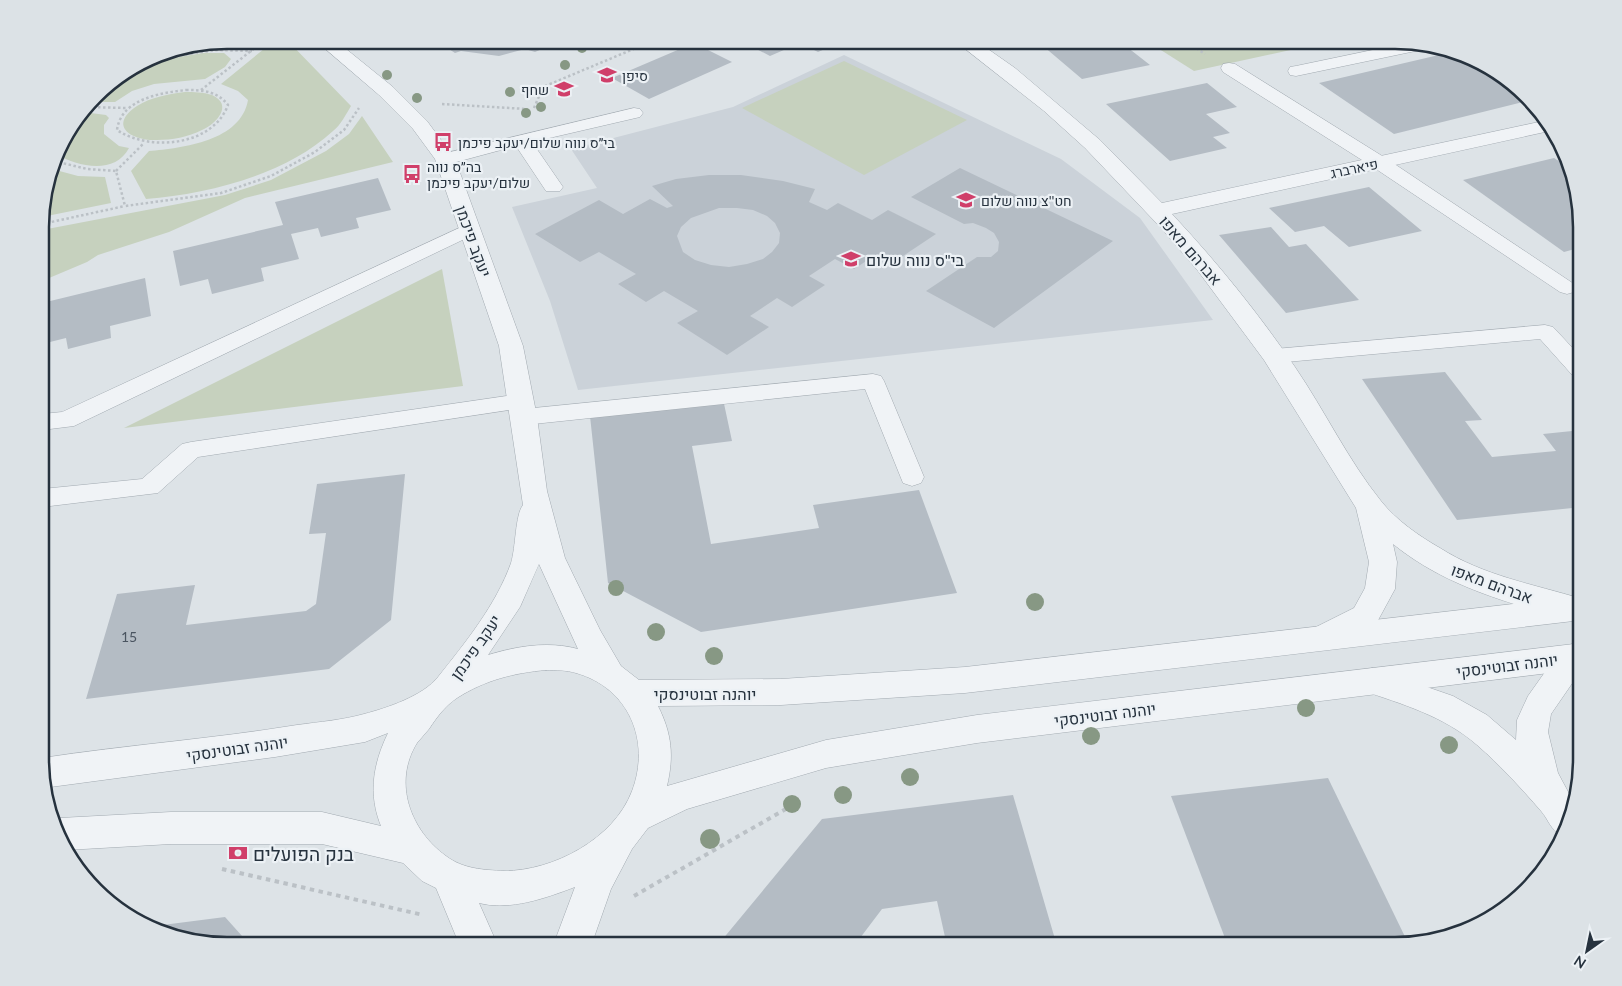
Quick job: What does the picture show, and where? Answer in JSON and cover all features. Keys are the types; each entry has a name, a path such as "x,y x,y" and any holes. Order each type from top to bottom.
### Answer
{"street":[{"name":"יעקב פיכמן","path":"334,49 420,125 445,159 511,346 523,410 533,491 551,558 587,636 609,673"},
{"name":"אברהם מאפו","path":"977,49 992,59 1085,138 1132,182 1227,291 1275,356 1369,505 1412,544 1447,567 1520,594 1573,608"},
{"name":"פיארברג","path":"1157,211 1542,127"},
{"name":"יעקב פיכמן","path":"410,849 392,815 390,776 402,739 490,628 514,590 530,544 533,491"},
{"name":"אברהם מאפו","path":"1323,638 1365,616 1380,589 1383,562 1369,505"},
{"name":"יוהנה זבוטינסקי","path":"633,693 781,692 965,680 1573,610"},
{"name":"יוהנה זבוטינסקי","path":"629,827 680,796 826,754 977,729 1573,656"},
{"path":"437,697 477,671 512,660 546,657 571,660 609,673 633,693 650,719 657,750 653,782 629,827 595,882 575,937"},
{"path":"1560,811 1534,755 1533,720 1573,662"},
{"path":"1372,681 1428,698 1466,718 1498,745 1560,811"},
{"name":"יוהנה זבוטינסקי","path":"49,772 274,743 365,728 437,697"},
{"path":"65,834 171,828 322,828 410,849 428,865 449,877 483,887 529,884 557,878 592,862 629,827"},
{"path":"449,877 472,932"}],"lane":[{"path":"1296,71 1401,49"},
{"path":"1229,68 1380,162 1567,288"},
{"path":"445,159 634,113"},
{"path":"521,139 553,187"},
{"path":"49,421 66,420 470,229"},
{"path":"1275,356 1545,332 1573,362"},
{"path":"49,497 149,487 190,450 523,410 873,381 912,477"}],"path":[{"path":"49,222 125,206 221,193 271,176 315,152 344,130 356,111 388,95 534,109 543,87 634,49"},
{"path":"179,55 216,50 252,50"},
{"path":"201,90 252,50"},
{"path":"201,90 224,98 228,105 228,112 222,121 211,129 178,141 144,143 131,140 117,130 116,123 128,108 139,101 162,94 201,90"},
{"path":"95,107 128,108"},
{"path":"60,163 87,169 116,171 144,143"},
{"path":"116,171 125,206"},
{"path":"586,906 636,895 804,799"},
{"path":"217,867 421,915 472,932"}],"shaded area":[{"name":"בי\"ס נווה שלום","path":"844,55 1061,159 1140,218 1213,320 578,390 550,301 512,207 597,188 571,149 733,107"}],"green space":[{"path":"264,49 296,49 351,106 333,131 314,146 269,171 220,187 146,199 131,171 149,151 178,148 209,140 234,125 243,114 248,100 238,91 221,84"},
{"path":"1159,49 1295,49 1194,71"},
{"path":"203,53 224,53 231,59 225,67 205,79 154,84 132,91 115,102 100,102 118,85 158,62"},
{"path":"844,61 967,120 864,175 742,108"},
{"path":"185,92 205,93 218,99 222,104 222,109 217,119 202,130 174,139 148,140 139,138 126,131 124,120 128,113 137,106 154,98"},
{"path":"90,113 106,115 109,118 104,125 104,134 119,146 129,148 123,157 106,165 85,165 62,157 67,148"},
{"path":"362,116 393,162 245,198 169,232 98,255 87,262 49,278 49,229 225,195 271,180 326,151 349,134"},
{"path":"58,171 78,176 105,177 111,203 49,216"},
{"path":"442,269 463,386 124,428"}],"building":[{"path":"449,49 525,49 499,56 461,51 455,53"},
{"path":"525,49 542,49 535,52"},
{"path":"680,49 706,49 732,62 649,99 612,78"},
{"path":"756,49 786,49 770,56"},
{"path":"812,49 825,49 818,52"},
{"path":"1047,49 1130,49 1150,65 1082,79"},
{"path":"1440,55 1474,67 1504,85 1522,102 1394,134 1319,83"},
{"path":"1207,83 1237,107 1206,114 1230,133 1213,137 1227,148 1170,161 1106,104"},
{"path":"1554,158 1562,163 1572,203 1573,250 1564,252 1463,180"},
{"path":"960,168 1113,241 994,328 926,291 977,257 991,257 998,251 999,242 994,233 986,228 973,223 964,224 911,197"},
{"path":"709,175 741,175 783,181 815,189 809,202 827,210 838,203 872,220 888,210 936,234 894,262 877,254 854,269 835,259 809,276 825,285 792,307 777,298 750,316 769,327 727,355 677,323 698,311 664,291 646,302 618,284 636,274 599,252 580,262 535,234 599,200 623,214 650,199 667,208 673,206 652,186 676,179","holes":["719,208 753,210 767,216 775,223 780,233 779,243 772,252 763,259 729,267 711,265 695,260 683,252 677,236 681,227 691,218"]},
{"path":"378,178 391,210 356,218 359,228 321,237 318,228 291,234 299,259 261,268 264,281 212,294 208,279 180,286 173,251 283,225 275,202"},
{"path":"1369,187 1422,231 1349,247 1324,226 1295,232 1269,208"},
{"path":"1271,227 1289,247 1306,244 1359,300 1286,313 1219,235"},
{"path":"145,278 151,316 110,326 111,338 68,349 66,338 49,342 49,301"},
{"path":"1445,372 1482,420 1465,421 1492,457 1556,451 1543,434 1573,431 1573,508 1457,520 1362,379"},
{"path":"723,399 732,441 692,446 711,544 819,528 813,505 919,490 957,593 701,632 608,583 590,416"},
{"path":"405,474 391,620 329,669 86,699 117,594 195,585 186,625 306,611 316,604 326,533 309,534 317,484"},
{"path":"1328,778 1405,937 1225,937 1171,796"},
{"path":"1013,795 1054,937 945,937 937,901 882,909 861,937 724,937 822,819"},
{"path":"225,917 243,937 203,936 161,925"}],"place":[{"name":"סיפן","path":"607,75"},
{"name":"שחף","path":"564,89"},
{"name":"בי״ס נווה שלום/יעקב פיכמן","path":"443,142"},
{"name":"בה״ס נווה שלום/יעקב פיכמן","path":"412,174"},
{"name":"חט''צ נווה שלום","path":"966,200"},
{"name":"בי\"ס נווה שלום","path":"851,259"},
{"name":"בנק הפועלים","path":"238,853"}]}
